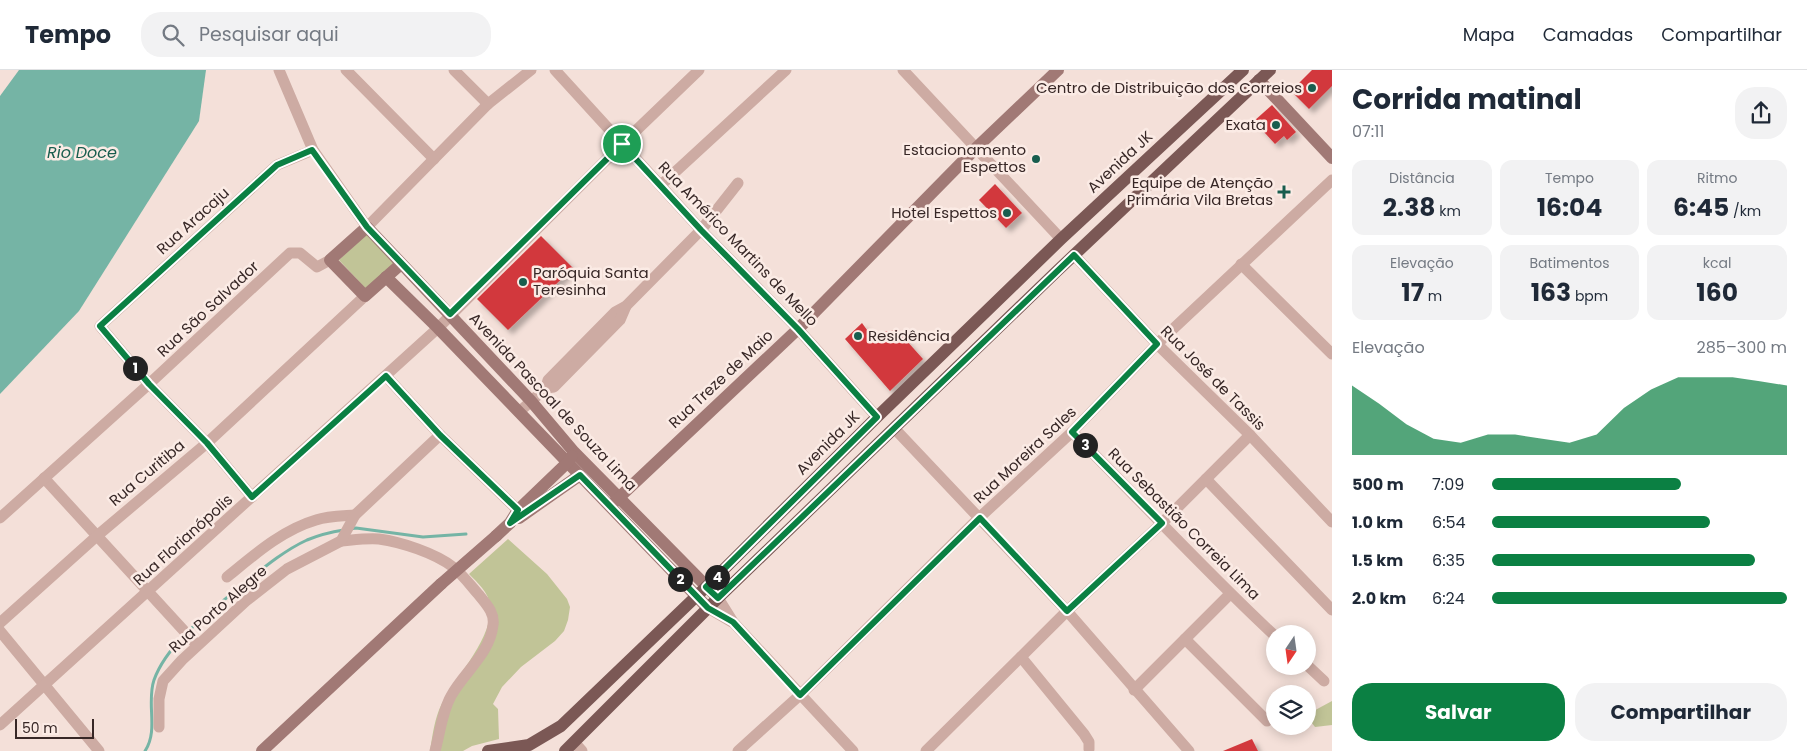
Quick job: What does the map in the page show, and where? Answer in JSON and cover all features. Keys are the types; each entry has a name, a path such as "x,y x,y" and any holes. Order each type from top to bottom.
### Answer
{"main road":[{"name":"Avenida JK","path":"488,751 529,745 561,726 706,587 877,417 1061,239 1243,70"},
{"path":"574,748 718,598 1074,255 1270,70"}],"street":[{"path":"279,70 312,150 367,227"},
{"path":"346,70 434,159"},
{"path":"454,70 488,104"},
{"path":"366,296 330,260 367,227 488,104 531,70"},
{"name":"Rua Américo Martins de Mello","path":"555,70 701,230 798,329 877,417"},
{"name":"Rua Florianópolis","path":"0,725 438,328 450,314 699,70"},
{"path":"661,185 786,70"},
{"path":"903,70 1061,239"},
{"name":"Rua Treze de Maio","path":"614,502 798,329 975,149 1058,70"},
{"path":"1259,80 1332,158"},
{"name":"Rua Aracaju","path":"149,384 100,326 277,165 312,150"},
{"name":"Rua Moreira Sales","path":"738,751 800,695 980,518 1072,432 1157,344 1332,180"},
{"path":"519,412 546,388 554,387 620,320 626,306 701,230 738,184"},
{"name":"Avenida Pascoal de Souza Lima","path":"367,227 531,401 571,457 580,475 614,502 718,598"},
{"name":"Rua São Salvador","path":"0,518 149,384 290,253 300,253 317,267 330,260"},
{"name":"Rua José de Tassis","path":"1074,255 1157,344 1250,434 1332,522"},
{"name":"Rua Curitiba","path":"0,622 98,535 207,443 401,264"},
{"path":"1241,264 1332,354"},
{"name":"Avenida Pascoal de Souza Lima","path":"386,277 519,412 571,457 614,502 708,608"},
{"path":"386,376 440,435 521,512"},
{"path":"149,384 207,443 252,497"},
{"path":"894,428 1067,611 1134,690 1190,751"},
{"name":"Rua Sebastião Correia Lima","path":"1072,432 1230,594 1266,628"},
{"path":"926,751 1067,611 1162,523 1250,434"},
{"path":"341,541 355,515 440,435"},
{"path":"262,751 441,584 510,523 571,457"},
{"path":"521,512 580,475"},
{"path":"44,478 198,645"},
{"path":"1206,479 1332,610"},
{"path":"227,577 262,548 292,530 317,520 355,515"},
{"path":"341,541 377,539 397,542 435,556 453,567 472,586 492,613 494,624 484,651 461,680 450,698 445,710 435,751"},
{"name":"Rua Porto Alegre","path":"159,727 159,699 163,681 198,645 246,602 287,569 341,541"},
{"path":"1134,690 1230,594"},
{"path":"718,598 733,622 852,751"},
{"path":"708,608 733,622"},
{"path":"0,631 99,751"},
{"path":"1185,639 1266,720"},
{"path":"1021,656 1084,734 1089,742 1089,749"},
{"path":"1316,674 1324,681"}],"green space":[{"path":"368,233 395,262 366,289 339,260"},
{"path":"508,539 547,574 567,599 570,607 564,631 555,641 521,667 502,687 493,704 498,709 499,739 472,746 463,751 430,751 434,725 439,710 486,632 489,618 489,601 482,588 469,574"},
{"path":"1332,701 1332,725 1316,727 1316,710"}],"water":[{"name":"Rio Doce","path":"19,70 206,70 199,121 79,311 0,394 0,96"}],"building":[{"name":"Centro de Distribuição dos Correios","path":"1312,70 1332,70 1332,86 1309,109 1291,91"},
{"name":"Exata","path":"1272,105 1296,132 1287,140 1284,136 1275,144 1254,121"},
{"path":"995,184 1022,213 1006,228 979,200"},
{"name":"Paróquia Santa Teresinha","path":"541,236 573,268 508,330 477,299"},
{"path":"862,323 870,334 897,330 923,359 890,391 845,339"},
{"path":"1252,739 1258,751 1223,751"}],"waterway":[{"path":"350,529 356,528 423,537 466,534"},
{"path":"145,751 151,734 151,698 154,680 160,666 179,641 217,606 281,555 307,540 344,530"}],"place":[{"name":"Centro de Distribuição dos Correios","path":"1312,88"},
{"name":"Exata","path":"1276,125"},
{"name":"Estacionamento Espettos","path":"1036,159"},
{"name":"Equipe de Atenção Primária Vila Bretas","path":"1284,192"},
{"name":"Hotel Espettos","path":"1007,213"},
{"name":"Paróquia Santa Teresinha","path":"523,282"},
{"name":"Residência","path":"858,336"}],"route":[{"path":"622,144 701,230 798,329 877,417 706,587 718,598 1074,255 1157,344 1072,432 1162,523 1067,611 980,518 800,695 733,622 708,608 580,475 510,523 518,510 440,435 386,376 252,497 207,443 149,384 100,326 277,165 312,150 367,227 450,314 622,144"}]}
